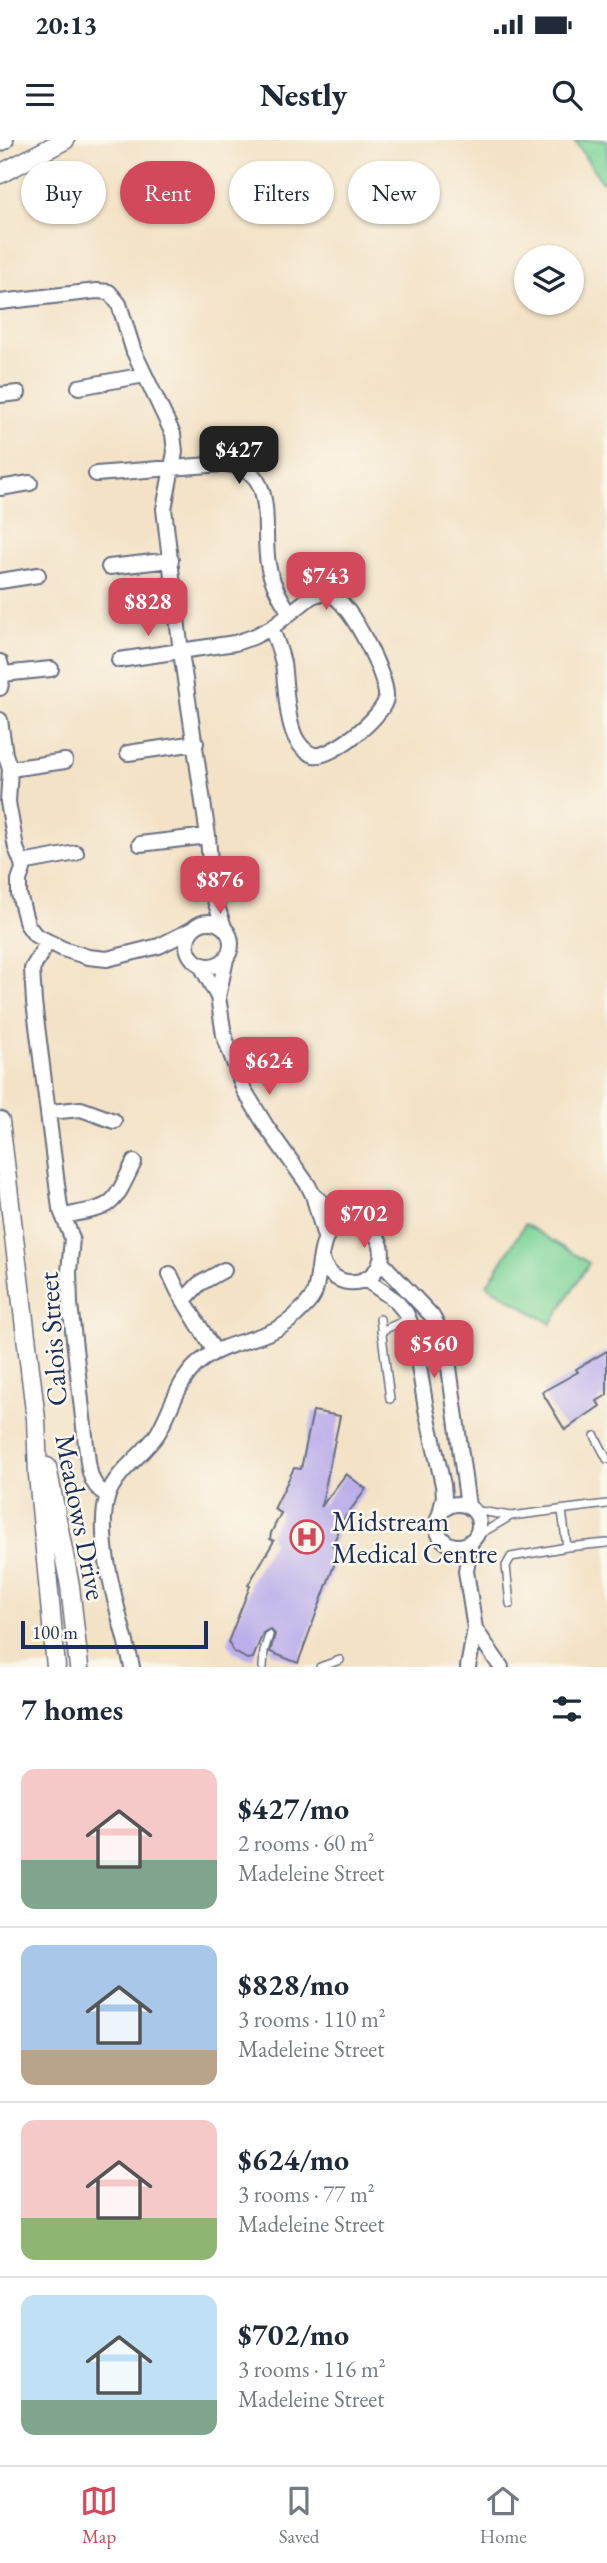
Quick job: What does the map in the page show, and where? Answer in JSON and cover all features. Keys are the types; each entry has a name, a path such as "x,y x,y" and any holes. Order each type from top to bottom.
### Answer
{"street":[{"path":"0,174 65,140"},
{"path":"0,302 109,292 118,304 134,352 173,434 173,469 164,509 181,652 208,836 212,892 231,939 218,997"},
{"path":"79,387 145,375"},
{"path":"0,395 18,393"},
{"path":"96,474 236,465 246,469 261,490 265,505 268,566 274,586 289,613"},
{"path":"0,488 30,483"},
{"path":"109,567 171,559"},
{"path":"0,580 38,575"},
{"path":"119,660 235,643 271,628 312,596 331,594 346,607 383,680 386,701 382,710 333,751 312,755 306,751 293,733 282,660 271,628"},
{"path":"1,675 51,669"},
{"path":"0,720 10,769 8,802 16,848 23,869 19,880 23,910 27,924 35,935 47,943 88,957 107,959 159,946 211,921 224,927"},
{"path":"128,753 196,743"},
{"path":"10,769 65,761"},
{"path":"139,844 208,836"},
{"path":"22,863 76,853"},
{"path":"132,1667 104,1539 108,1494 156,1436 190,1371 215,1352 265,1336 279,1328 293,1318 315,1294 348,1282 366,1279 375,1272 380,1261 377,1236 364,1225 347,1222 313,1195 265,1126 244,1090 225,1035 218,997 187,944 212,892"},
{"name":"Calois Street","path":"47,943 32,969 32,984 62,1216 72,1238 69,1304 88,1462 92,1480 102,1492 108,1494"},
{"path":"159,946 213,966 226,959"},
{"path":"49,1112 81,1109 114,1121"},
{"name":"Meadows Drive","path":"0,1121 36,1419 54,1667"},
{"path":"62,1216 109,1206 116,1199 134,1163"},
{"path":"313,1195 325,1237 315,1294"},
{"path":"325,1237 331,1230 347,1222"},
{"path":"321,1258 331,1275 348,1282"},
{"path":"380,1261 432,1316 444,1338 470,1508 478,1520 467,1571 475,1629 468,1667"},
{"path":"184,1300 199,1284 224,1270"},
{"path":"170,1274 215,1352"},
{"path":"366,1279 395,1300 413,1329 426,1409 443,1485 444,1496 437,1528 467,1571"},
{"name":"Meadows Drive","path":"36,1419 70,1586 79,1667"},
{"path":"440,1514 455,1504 470,1508"},
{"path":"448,1543 460,1545 473,1539"},
{"path":"475,1629 501,1667"}],"lane":[{"path":"380,1319 390,1399"},
{"path":"381,1331 409,1319"},
{"path":"595,1436 607,1459"},
{"path":"470,1508 511,1516 607,1504"},
{"path":"562,1511 567,1547"},
{"path":"473,1539 511,1516"},
{"path":"510,1604 506,1566 511,1557 607,1543"},
{"path":"263,1667 269,1635"},
{"path":"320,1667 340,1660"}],"green space":[{"path":"574,140 607,140 607,179 602,182"},
{"path":"525,1224 589,1263 551,1324 487,1285"}],"building":[{"path":"607,1351 607,1395 597,1401 600,1406 565,1430 542,1392 578,1372 576,1369"},
{"name":"Midstream Medical Centre","path":"313,1411 340,1416 321,1507 346,1474 366,1489 337,1528 332,1545 340,1549 298,1663 270,1652 275,1634 270,1629 263,1633 253,1658 247,1659 233,1651 228,1642 250,1586 248,1585 274,1541 270,1539 271,1533 281,1513 274,1509 294,1468 301,1469"}],"place":[{"name":"Midstream Medical Centre","path":"307,1537"}]}
